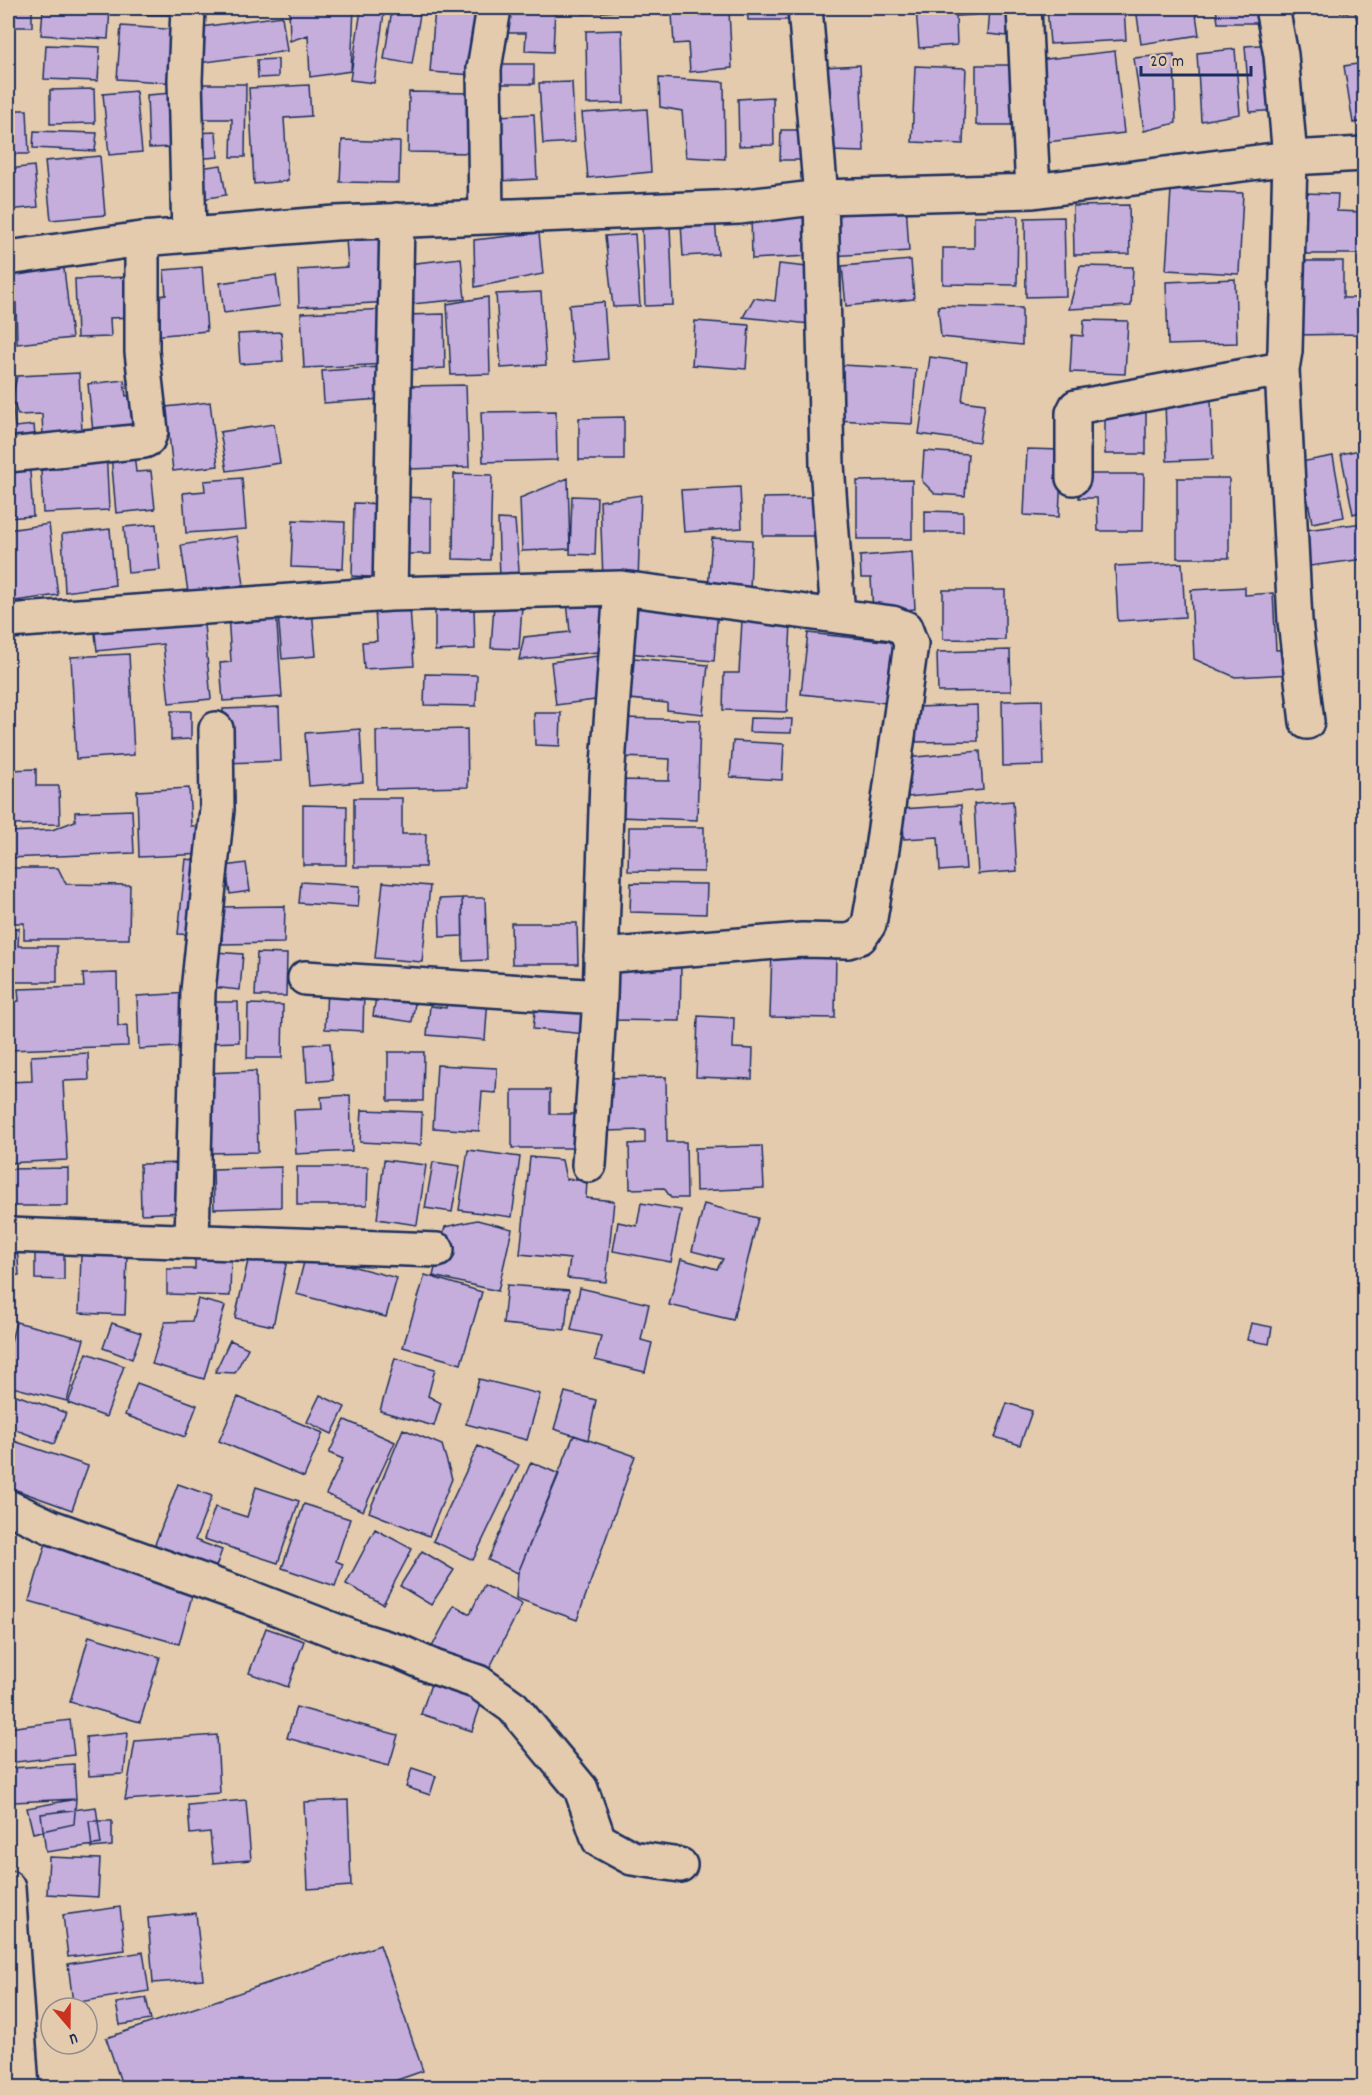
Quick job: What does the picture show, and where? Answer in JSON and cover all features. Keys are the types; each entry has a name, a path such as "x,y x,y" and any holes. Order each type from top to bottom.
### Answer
{"street":[{"path":"188,8 185,80 189,236"},
{"path":"486,217 484,69 494,8"},
{"path":"805,8 821,197 827,465 838,616"},
{"path":"1024,8 1033,191"},
{"path":"1272,8 1281,55 1290,159 1282,369 1295,621 1307,722"},
{"path":"8,258 142,239 335,223 739,207 821,197 1033,191 1290,159 1365,154"},
{"path":"390,594 397,220"},
{"path":"8,455 148,439 151,431 142,351 142,239"},
{"path":"1073,478 1073,413 1076,406 1282,369"},
{"path":"589,1165 600,997 608,778 621,588"},
{"path":"8,621 390,594 621,588 892,623 905,628 911,644 882,849 869,924 860,937 848,941 802,940 602,956"},
{"path":"192,1241 198,991 217,809 216,729"},
{"path":"305,978 600,997"},
{"path":"8,1235 436,1250"},
{"path":"8,1507 84,1539 478,1682 513,1707 581,1789 599,1840 632,1858 680,1865"},
{"path":"8,1888 22,2088"}],"building":[{"path":"8,8 32,8 32,27 8,27"},
{"path":"43,8 110,8 108,39 41,35"},
{"path":"120,8 181,8 181,15 120,14"},
{"path":"289,8 354,8 351,71 310,77 308,35 290,41"},
{"path":"435,8 479,11 474,75 430,72"},
{"path":"503,8 555,8 553,52 525,51 526,33 502,33"},
{"path":"582,8 627,8 627,10 583,14"},
{"path":"747,8 793,8 793,20 748,20"},
{"path":"916,8 974,8 974,15 956,16 957,45 919,48"},
{"path":"990,8 1016,8 1017,37 988,34"},
{"path":"1047,8 1124,8 1126,40 1050,44"},
{"path":"1136,8 1195,8 1199,35 1141,44"},
{"path":"1216,8 1256,8 1257,23 1218,23"},
{"path":"1340,8 1364,8 1364,41 1361,42 1355,11 1341,14"},
{"path":"361,10 384,13 374,83 350,80"},
{"path":"392,10 420,14 412,64 384,59"},
{"path":"729,11 732,68 690,72 688,43 674,44 672,14"},
{"path":"282,16 287,51 199,63 194,28"},
{"path":"121,26 180,30 176,83 117,79"},
{"path":"622,30 624,103 587,104 586,31"},
{"path":"1274,44 1278,110 1250,112 1245,46"},
{"path":"46,45 100,47 98,81 44,79"},
{"path":"1235,49 1240,114 1201,121 1197,53"},
{"path":"1115,51 1124,133 1047,142 1038,60"},
{"path":"1174,54 1176,123 1144,131 1134,58"},
{"path":"278,59 278,77 258,78 257,60"},
{"path":"1364,63 1364,121 1353,123 1344,66"},
{"path":"498,64 534,64 534,84 498,84"},
{"path":"860,65 864,152 828,151 823,67"},
{"path":"976,65 1017,65 1017,125 976,125"},
{"path":"915,66 966,68 963,144 912,142"},
{"path":"659,78 724,82 725,159 686,157 682,111 660,107"},
{"path":"572,82 575,142 543,144 539,83"},
{"path":"191,84 246,84 245,157 231,157 232,119 190,119"},
{"path":"309,85 311,116 284,118 288,181 254,184 249,88"},
{"path":"94,89 95,123 50,124 50,90"},
{"path":"136,91 142,152 109,155 103,94"},
{"path":"409,92 472,93 471,153 408,152"},
{"path":"173,93 175,147 149,148 147,95"},
{"path":"773,97 774,145 739,146 738,99"},
{"path":"647,109 651,172 588,178 582,113"},
{"path":"8,110 27,110 29,154 8,154"},
{"path":"534,114 537,179 499,181 496,116"},
{"path":"781,130 805,130 805,160 780,160"},
{"path":"34,131 97,133 95,151 33,148"},
{"path":"216,132 218,157 194,159 192,133"},
{"path":"342,140 400,142 399,183 340,182"},
{"path":"100,156 105,215 51,220 45,161"},
{"path":"221,165 226,195 197,200 193,169"},
{"path":"34,166 38,207 8,210 8,169"},
{"path":"1171,190 1243,193 1239,274 1166,270"},
{"path":"1302,193 1338,194 1337,211 1362,212 1362,254 1301,254"},
{"path":"906,202 909,251 831,256 829,207"},
{"path":"1129,205 1130,254 1074,255 1073,206"},
{"path":"809,210 810,256 752,259 751,213"},
{"path":"974,216 1018,216 1017,285 943,284 943,248 974,248"},
{"path":"1064,217 1066,296 1026,297 1025,218"},
{"path":"715,220 718,254 683,256 681,223"},
{"path":"670,225 673,305 645,306 642,226"},
{"path":"539,233 543,274 475,287 474,240"},
{"path":"635,234 640,306 613,307 605,236"},
{"path":"389,237 392,302 299,307 298,270 348,267 346,239"},
{"path":"461,258 465,299 412,304 407,264"},
{"path":"63,260 72,338 17,344 16,305 11,263"},
{"path":"911,260 914,299 846,306 842,266"},
{"path":"1294,261 1343,261 1343,298 1357,298 1357,314 1364,314 1364,334 1294,335"},
{"path":"8,263 11,263 16,305 8,306"},
{"path":"779,264 817,268 810,324 743,317 754,298 775,301"},
{"path":"1080,266 1133,267 1131,306 1069,309"},
{"path":"202,267 207,331 153,336 150,297 166,295 164,270"},
{"path":"276,275 280,306 224,313 220,283"},
{"path":"130,277 132,317 110,318 111,337 77,338 75,279"},
{"path":"1235,279 1237,343 1168,345 1166,282"},
{"path":"541,292 546,365 501,368 496,294"},
{"path":"488,297 490,374 451,375 447,304"},
{"path":"604,302 608,359 573,362 569,305"},
{"path":"938,306 1022,308 1022,345 941,337"},
{"path":"388,309 391,364 304,368 301,313"},
{"path":"444,314 445,368 406,370 404,315"},
{"path":"1084,320 1128,321 1125,374 1070,372 1072,335 1083,336"},
{"path":"695,321 749,325 746,369 692,365"},
{"path":"281,332 283,361 240,364 238,334"},
{"path":"930,357 967,362 962,401 985,404 979,442 919,434"},
{"path":"841,365 916,369 912,424 837,420"},
{"path":"380,367 382,399 324,403 322,371"},
{"path":"79,373 82,432 43,435 42,414 18,415 12,399 17,376"},
{"path":"124,380 126,396 138,395 142,437 94,442 88,384"},
{"path":"466,385 469,467 410,469 407,386"},
{"path":"8,399 12,399 15,427 34,425 36,448 8,450"},
{"path":"1211,400 1213,459 1167,461 1165,402"},
{"path":"210,402 218,466 173,471 166,407"},
{"path":"1105,407 1146,407 1146,454 1105,454"},
{"path":"556,411 557,460 483,462 481,412"},
{"path":"624,417 624,460 579,460 579,418"},
{"path":"274,424 280,463 227,471 220,432"},
{"path":"106,448 109,510 43,513 41,470 67,468 66,450"},
{"path":"1027,449 1062,450 1059,517 1024,515"},
{"path":"1364,449 1364,511 1353,514 1341,454"},
{"path":"924,451 968,454 965,496 935,494 922,481"},
{"path":"134,453 136,472 151,471 155,509 116,513 111,455"},
{"path":"1333,456 1344,517 1312,523 1301,462"},
{"path":"29,457 33,516 8,518 8,459"},
{"path":"454,474 492,475 490,560 453,559"},
{"path":"1079,474 1144,474 1143,531 1098,531 1097,498 1079,498"},
{"path":"242,478 246,529 186,533 183,493 205,491 204,481"},
{"path":"568,478 570,549 522,551 520,498"},
{"path":"1177,478 1229,478 1229,558 1177,558"},
{"path":"912,480 912,539 857,539 857,481"},
{"path":"740,487 742,528 684,532 681,490"},
{"path":"641,495 638,582 603,579 600,501"},
{"path":"572,496 597,497 595,555 570,554"},
{"path":"398,497 431,498 431,554 400,554"},
{"path":"819,497 820,536 763,536 763,498"},
{"path":"354,503 388,504 385,578 352,576"},
{"path":"925,511 963,512 963,532 925,532"},
{"path":"498,519 515,520 520,583 500,579"},
{"path":"293,520 345,522 343,569 291,567"},
{"path":"1364,523 1364,559 1310,566 1305,530"},
{"path":"49,524 58,595 8,602 8,530"},
{"path":"156,524 160,570 128,573 124,527"},
{"path":"110,529 115,585 65,592 62,534"},
{"path":"237,536 244,585 188,592 181,545"},
{"path":"712,538 752,540 750,590 708,588"},
{"path":"912,552 915,609 873,613 871,578 861,578 860,556"},
{"path":"1182,563 1185,617 1118,621 1115,566"},
{"path":"1245,587 1245,595 1273,593 1276,650 1292,649 1293,674 1235,677 1194,659 1191,590"},
{"path":"943,590 1005,590 1005,640 943,639"},
{"path":"602,597 608,651 519,660 524,637 570,632 567,601"},
{"path":"494,604 522,606 519,649 491,648"},
{"path":"671,604 718,608 714,661 627,653 631,607 667,611"},
{"path":"474,606 475,649 435,651 435,607"},
{"path":"410,607 414,666 364,669 362,642 377,641 375,610"},
{"path":"312,609 316,656 282,659 278,613"},
{"path":"276,610 282,697 223,701 220,663 231,662 228,613"},
{"path":"203,614 211,699 169,703 163,644 97,651 94,625"},
{"path":"742,620 791,622 787,712 723,710 724,673 739,673"},
{"path":"808,633 903,643 896,704 801,694"},
{"path":"1010,650 1011,691 938,692 937,652"},
{"path":"129,654 134,755 76,759 71,657"},
{"path":"606,655 611,698 556,705 551,662"},
{"path":"634,658 708,665 703,714 667,710 667,703 630,699"},
{"path":"425,674 477,675 476,706 424,705"},
{"path":"1042,700 1044,765 1003,766 1002,701"},
{"path":"977,705 978,741 916,742 915,707"},
{"path":"279,707 281,761 224,763 223,709"},
{"path":"171,711 191,711 191,739 171,740"},
{"path":"534,713 561,713 560,746 535,745"},
{"path":"623,718 700,720 697,820 619,817 620,780 669,781 670,759 622,757"},
{"path":"750,718 792,719 791,733 749,732"},
{"path":"360,729 363,782 309,786 305,733"},
{"path":"467,729 468,787 377,789 376,731"},
{"path":"733,741 784,744 782,780 730,777"},
{"path":"980,751 983,790 908,797 905,758"},
{"path":"36,769 36,786 59,786 60,824 8,825 8,770"},
{"path":"189,788 191,826 205,825 206,854 139,857 137,791"},
{"path":"354,798 402,798 402,834 426,834 425,867 354,867"},
{"path":"1013,801 1017,871 978,874 974,804"},
{"path":"303,805 347,806 346,865 303,865"},
{"path":"961,805 966,869 940,871 938,837 904,839 902,809"},
{"path":"132,810 134,853 8,858 8,832 52,830 75,821 75,812"},
{"path":"629,827 704,827 704,872 628,871"},
{"path":"186,859 202,861 195,935 178,934"},
{"path":"246,863 250,891 230,894 225,866"},
{"path":"8,868 58,868 66,884 130,885 129,939 24,939 24,923 8,923"},
{"path":"301,882 360,886 358,907 299,903"},
{"path":"383,882 430,886 422,962 375,958"},
{"path":"631,883 707,884 706,914 630,912"},
{"path":"462,898 485,898 487,960 463,961"},
{"path":"462,898 463,936 440,937 439,899"},
{"path":"285,906 284,943 222,944 222,907"},
{"path":"511,923 577,923 578,964 512,964"},
{"path":"8,928 19,928 18,946 57,946 57,982 8,982"},
{"path":"772,950 836,951 835,1018 770,1017"},
{"path":"214,952 243,954 240,990 211,987"},
{"path":"257,953 287,954 286,996 255,996"},
{"path":"609,965 681,966 680,1021 608,1020"},
{"path":"117,973 118,1026 127,1025 128,1046 8,1050 8,1002 19,1001 18,989 84,987 83,974"},
{"path":"327,989 364,990 363,1031 325,1029"},
{"path":"377,991 416,997 412,1022 373,1016"},
{"path":"190,993 178,1047 139,1049 137,996"},
{"path":"447,994 488,998 485,1040 427,1035 430,1006 446,1008"},
{"path":"206,1002 238,1002 239,1042 207,1043"},
{"path":"536,1003 589,1008 586,1034 533,1029"},
{"path":"248,1004 283,1005 282,1058 247,1058"},
{"path":"698,1016 734,1018 733,1048 753,1049 752,1079 696,1077"},
{"path":"330,1043 333,1080 307,1082 305,1045"},
{"path":"388,1052 424,1052 423,1101 388,1101"},
{"path":"88,1053 89,1080 63,1081 67,1160 8,1163 8,1082 32,1081 31,1056"},
{"path":"437,1065 497,1068 496,1093 482,1092 479,1131 433,1128"},
{"path":"256,1071 258,1152 207,1153 205,1073"},
{"path":"666,1077 667,1142 686,1142 687,1198 671,1198 664,1188 630,1189 629,1144 645,1143 645,1130 604,1131 603,1078"},
{"path":"512,1090 550,1090 550,1114 584,1114 583,1148 512,1148"},
{"path":"350,1095 352,1151 296,1154 294,1110 322,1109 321,1097"},
{"path":"362,1110 422,1112 421,1145 360,1142"},
{"path":"762,1146 764,1188 696,1191 695,1148"},
{"path":"468,1150 520,1157 512,1217 459,1210"},
{"path":"530,1157 562,1160 566,1179 587,1181 586,1198 614,1201 606,1282 567,1278 570,1259 520,1254"},
{"path":"384,1160 426,1165 417,1225 377,1219"},
{"path":"433,1162 460,1166 452,1212 425,1208"},
{"path":"185,1163 187,1212 141,1214 140,1164"},
{"path":"281,1167 281,1207 214,1209 213,1169"},
{"path":"297,1167 368,1167 367,1205 297,1205"},
{"path":"68,1168 68,1206 8,1206 8,1169"},
{"path":"641,1203 681,1210 671,1262 613,1251 618,1222 637,1226"},
{"path":"704,1204 758,1218 733,1320 669,1305 681,1259 717,1269 723,1259 692,1251"},
{"path":"477,1220 512,1229 498,1291 433,1276 445,1227"},
{"path":"17,1244 19,1275 8,1276 8,1245"},
{"path":"35,1245 64,1245 64,1280 35,1279"},
{"path":"250,1252 287,1260 273,1326 235,1318"},
{"path":"306,1254 397,1278 386,1317 296,1294"},
{"path":"81,1255 127,1257 125,1315 79,1313"},
{"path":"195,1257 231,1258 230,1296 167,1294 167,1269 195,1269"},
{"path":"425,1275 482,1292 461,1364 403,1347"},
{"path":"507,1285 569,1290 565,1330 503,1324"},
{"path":"580,1288 649,1304 641,1340 652,1343 645,1372 595,1360 601,1336 571,1330"},
{"path":"198,1299 225,1306 204,1379 152,1364 165,1322 192,1321"},
{"path":"16,1322 84,1339 67,1401 8,1386 8,1353"},
{"path":"112,1323 141,1333 132,1359 103,1348"},
{"path":"1251,1323 1272,1327 1269,1344 1247,1340"},
{"path":"230,1340 248,1348 235,1373 215,1372"},
{"path":"87,1353 124,1366 106,1417 68,1403"},
{"path":"395,1358 435,1369 428,1396 441,1403 434,1426 380,1411"},
{"path":"479,1379 540,1394 527,1440 466,1424"},
{"path":"137,1383 197,1405 185,1437 125,1415"},
{"path":"8,1392 66,1413 54,1444 8,1427"},
{"path":"565,1392 596,1400 588,1440 554,1429"},
{"path":"320,1395 345,1407 332,1434 307,1422"},
{"path":"238,1397 323,1433 304,1477 219,1441"},
{"path":"1007,1403 1032,1411 1020,1445 995,1437"},
{"path":"345,1420 395,1442 363,1511 326,1494 343,1459 329,1453"},
{"path":"403,1429 442,1445 452,1479 429,1536 369,1512"},
{"path":"574,1435 635,1456 577,1620 516,1598 518,1573"},
{"path":"8,1439 88,1466 72,1510 8,1487"},
{"path":"478,1446 519,1465 473,1560 433,1541"},
{"path":"531,1462 559,1474 518,1573 488,1560"},
{"path":"178,1484 212,1496 195,1540 222,1550 213,1575 152,1552"},
{"path":"256,1487 299,1501 278,1563 204,1539 215,1507 247,1517"},
{"path":"304,1504 350,1519 336,1561 343,1564 335,1586 282,1568"},
{"path":"375,1529 412,1549 383,1604 346,1584"},
{"path":"46,1543 193,1592 179,1644 29,1601"},
{"path":"422,1551 454,1570 431,1605 400,1586"},
{"path":"484,1585 522,1604 486,1675 432,1647 454,1605 470,1614"},
{"path":"266,1628 304,1641 288,1687 249,1673"},
{"path":"89,1636 160,1657 140,1722 70,1702"},
{"path":"434,1675 485,1692 472,1731 421,1714"},
{"path":"296,1707 398,1735 389,1766 287,1738"},
{"path":"70,1720 74,1755 8,1763 8,1728"},
{"path":"128,1733 124,1774 89,1776 86,1737"},
{"path":"217,1735 220,1793 125,1800 135,1741"},
{"path":"74,1764 76,1799 14,1802 11,1768"},
{"path":"412,1768 436,1776 430,1795 406,1787"},
{"path":"76,1799 74,1824 33,1833 27,1808"},
{"path":"246,1800 251,1860 213,1863 210,1832 190,1834 188,1805"},
{"path":"348,1800 351,1886 308,1889 304,1802"},
{"path":"96,1807 101,1844 46,1852 41,1814"},
{"path":"89,1821 112,1821 112,1846 92,1848"},
{"path":"49,1857 100,1859 98,1897 47,1894"},
{"path":"120,1907 125,1950 68,1957 63,1915"},
{"path":"196,1913 203,1979 153,1983 148,1918"},
{"path":"380,1945 423,2071 374,2088 123,2088 106,2038"},
{"path":"143,1952 149,1991 99,1999 99,1996 72,1996 68,1964"},
{"path":"146,1998 151,2020 120,2025 116,2003"}]}
